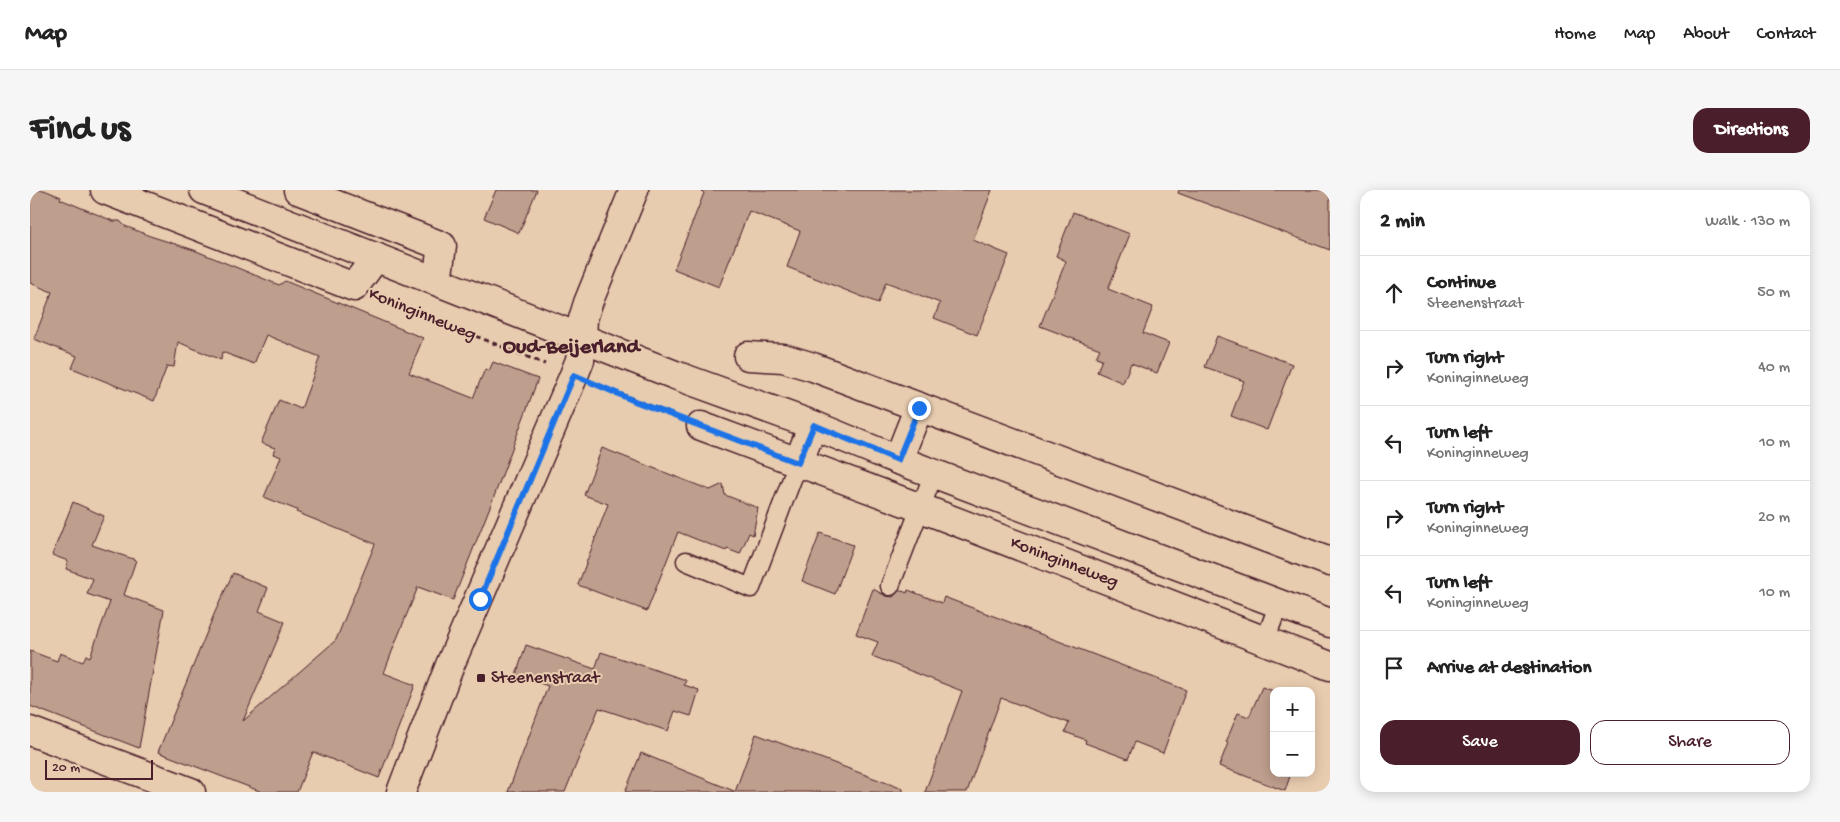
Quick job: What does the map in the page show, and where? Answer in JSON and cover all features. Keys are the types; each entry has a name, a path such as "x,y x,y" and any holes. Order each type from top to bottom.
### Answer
{"street":[{"name":"Koninginneweg","path":"105,190 354,288 376,257"},
{"name":"Koninginneweg","path":"204,190 582,338 814,425 898,460 1330,623"},
{"path":"298,190 442,246 436,281"},
{"path":"401,792 450,665 580,360 583,319 588,303 634,190"},
{"path":"748,356 791,360 1330,562"},
{"path":"898,460 919,408"},
{"path":"798,463 814,425"},
{"name":"Koninginneweg","path":"701,426 921,508 1330,666"},
{"path":"30,731 191,792"}],"lane":[{"path":"686,561 751,588 798,463"},
{"path":"890,586 934,473"},
{"path":"1265,641 1279,603"}],"path":[{"name":"Koninginneweg","path":"354,288 701,426"}],"building":[{"path":"30,190 44,190 61,197 60,199 113,221 120,221 125,226 150,236 194,250 279,285 285,281 423,338 409,373 473,398 485,369 489,371 493,362 538,379 453,600 418,587 396,641 384,673 415,685 379,778 313,752 297,792 262,792 158,752 215,612 233,573 268,588 259,611 285,622 243,721 336,640 375,544 264,497 281,457 273,454 275,448 261,443 279,400 301,409 320,357 266,335 254,364 222,352 221,360 178,342 174,367 167,366 154,401 72,368 77,356 34,339 52,292 30,283"},
{"path":"496,190 537,190 519,233 484,218"},
{"path":"701,190 992,190 973,240 1009,255 977,335 934,318 940,303 886,282 878,303 787,267 800,231 749,211 719,287 674,269 704,193"},
{"path":"1179,190 1330,190 1330,250 1178,193"},
{"path":"1073,212 1130,234 1108,289 1153,307 1143,333 1169,343 1157,373 1131,363 1123,383 1097,372 1102,359 1096,357 1100,349 1040,326 1066,261 1056,256"},
{"path":"1217,336 1292,364 1267,430 1231,416 1244,381 1205,367"},
{"path":"602,448 710,490 723,484 725,495 758,508 753,535 749,533 740,554 727,549 726,551 678,532 647,611 578,585 608,504 584,495"},
{"path":"73,502 104,516 92,545 136,560 124,595 164,610 139,748 30,706 30,651 57,661 60,653 83,662 86,655 90,657 110,602 87,594 93,579 66,569 68,561 52,555"},
{"path":"820,533 853,545 835,594 802,581"},
{"path":"873,589 886,596 893,597 900,590 907,593 908,590 942,603 944,597 1186,690 1163,753 1135,742 1128,759 1085,743 1086,740 1065,732 1069,723 1001,698 967,792 925,792 962,691 872,656 878,642 856,634"},
{"path":"526,645 595,669 601,652 686,680 684,685 699,690 691,716 675,711 668,731 599,708 565,792 508,792 548,686 516,675"},
{"path":"1262,687 1270,690 1270,777 1290,777 1285,791 1219,766 1228,743 1226,742 1238,713 1249,717"},
{"path":"756,734 903,789 903,792 735,792"},
{"path":"641,753 734,791 734,792 625,792"}],"place":[{"name":"Steenenstraat","path":"481,678"}],"district":[{"name":"Oud-Beijerland","path":"571,348"}],"route":[{"path":"480,599 574,375 637,402 798,463 814,425 898,460 919,408"}]}
